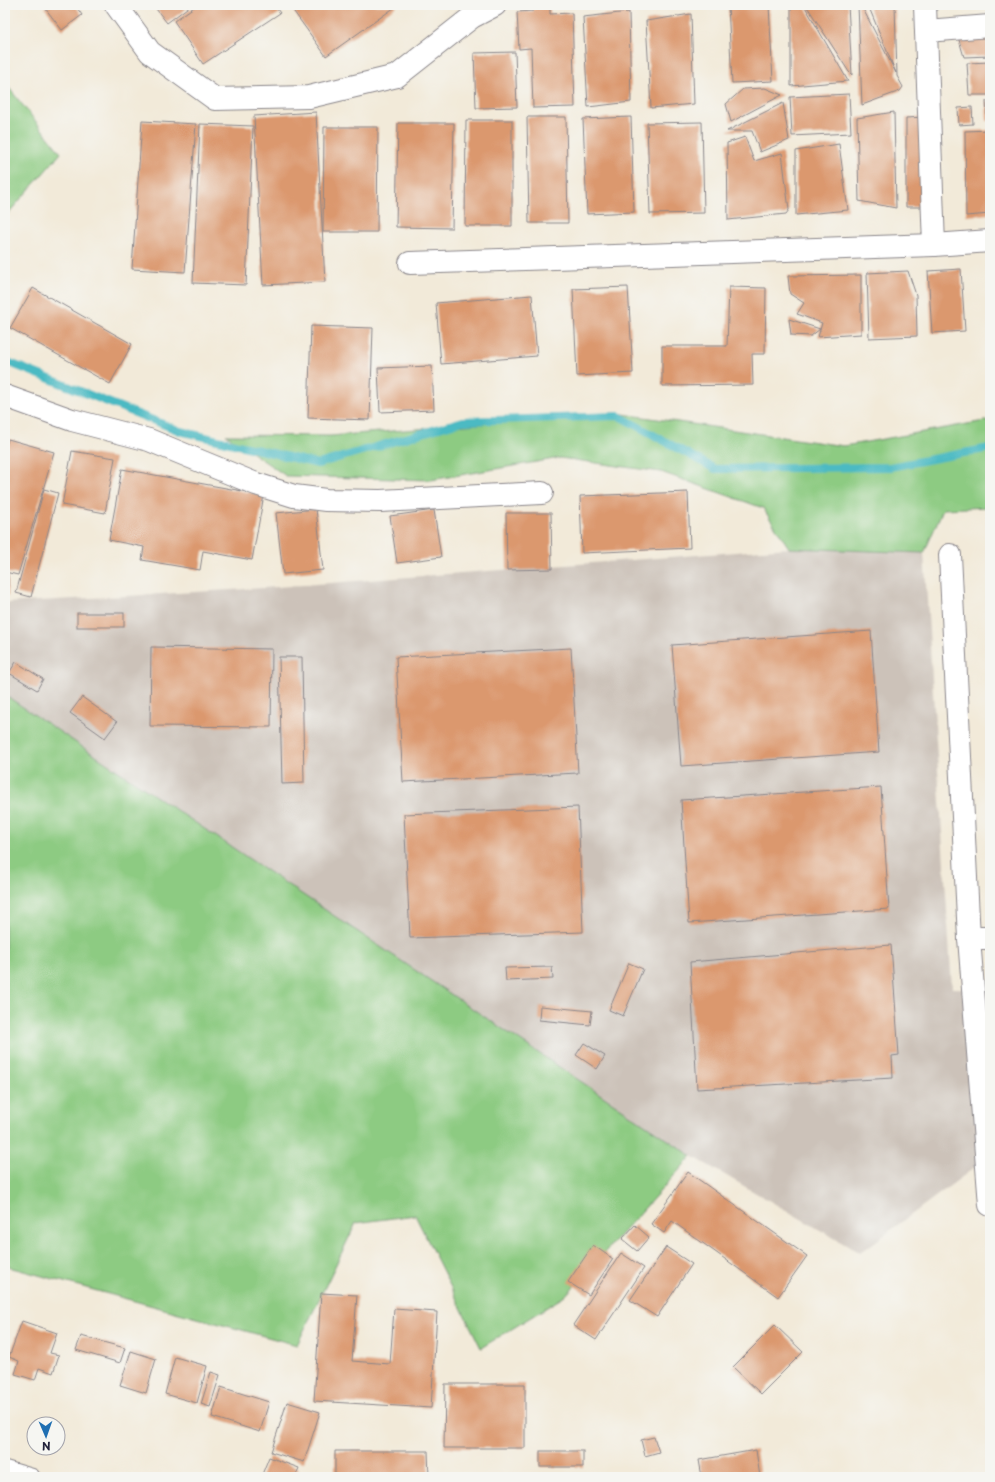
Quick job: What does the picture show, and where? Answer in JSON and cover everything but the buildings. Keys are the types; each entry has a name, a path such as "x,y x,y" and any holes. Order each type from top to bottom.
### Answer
{"street":[{"path":"116,5 150,52 215,99 309,97 397,76 468,11 495,5"},
{"path":"925,5 934,245"},
{"path":"926,31 990,26"},
{"path":"410,263 934,245 990,241"},
{"path":"5,396 72,420 148,440 256,484 294,496 326,500 380,501 542,493"},
{"path":"950,555 980,938 990,1205"}],"lane":[{"path":"5,1469 32,1477"}],"shaded area":[{"path":"789,548 924,553 952,988 990,989 990,1156 860,1253 692,1156 5,695 5,603 264,588"}],"green space":[{"path":"5,83 61,153 5,217"},
{"path":"616,413 844,446 990,420 990,507 943,509 924,553 789,548 763,508 661,472 560,458 431,480 286,476 226,435 330,436"},
{"path":"5,695 692,1156 565,1296 481,1348 415,1215 356,1223 297,1345 5,1266"}],"waterway":[{"path":"5,361 180,431 318,464 463,421 619,416 715,469 890,467 990,448"}]}
